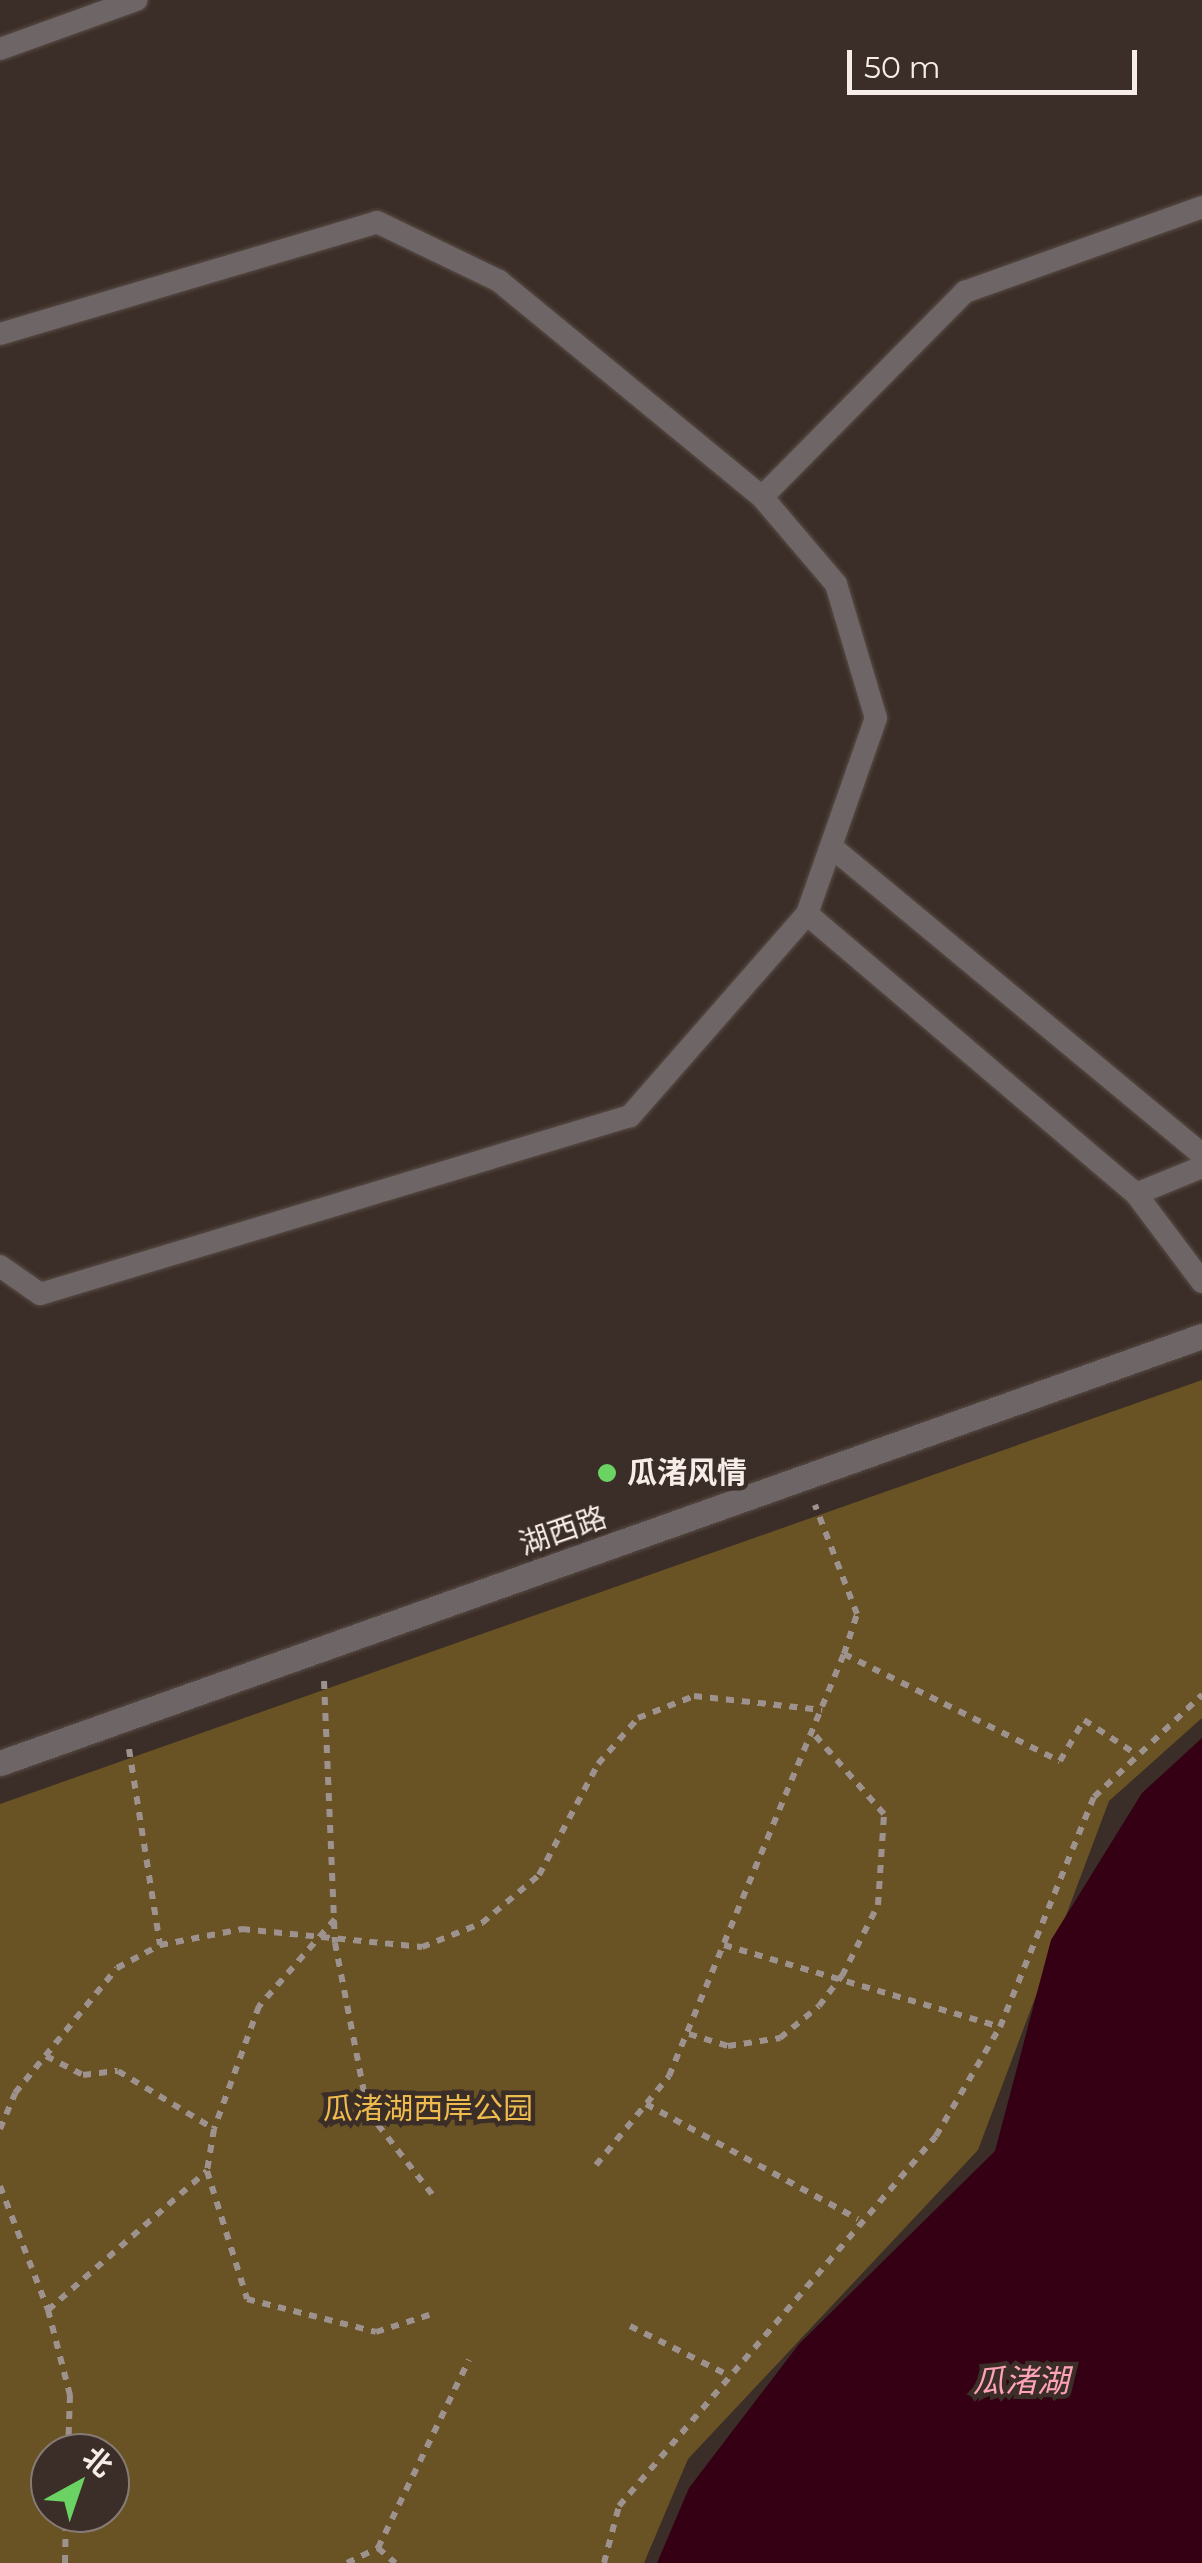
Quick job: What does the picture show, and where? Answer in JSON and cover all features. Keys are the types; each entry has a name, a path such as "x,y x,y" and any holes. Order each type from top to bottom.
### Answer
{"street":[{"name":"湖西路","path":"0,1762 805,1481 1202,1336"}],"lane":[{"path":"0,49 136,0"},
{"path":"762,497 966,292 1202,207"},
{"path":"0,1266 40,1294 630,1116 806,914 834,849 876,718 836,584 762,497 499,281 376,222 4,327"},
{"path":"834,849 1202,1154"},
{"path":"806,914 1136,1194 1202,1282"},
{"path":"1136,1194 1202,1167"}],"path":[{"path":"596,2165 669,2076 813,1733 857,1614 805,1481"},
{"path":"322,1650 335,1943 368,2112 435,2198"},
{"path":"844,1654 1060,1760 1084,1720 1136,1754"},
{"path":"604,2563 619,2506 858,2219 936,2136 1000,2027 1094,1797 1202,1695"},
{"path":"0,2130 15,2094 118,1968 160,1945 242,1929 335,1943 422,1946 482,1923 539,1875 598,1764 638,1718 694,1696 822,1710"},
{"path":"126,1718 160,1945"},
{"path":"688,2034 728,2046 780,2038 819,2006 842,1976 878,1905 884,1814 813,1733"},
{"path":"335,1918 259,2006 214,2129 207,2171 247,2299 376,2332 429,2315"},
{"path":"724,1945 842,1976 1000,2027"},
{"path":"46,2056 83,2074 118,2071 214,2129"},
{"path":"646,2104 858,2219"},
{"path":"48,2310 207,2171"},
{"path":"0,2186 48,2310 70,2395 69,2433"},
{"path":"630,2326 728,2375"},
{"path":"347,2563 378,2548 469,2360"},
{"path":"65,2563 66,2533"},
{"path":"378,2548 395,2563"}],"green space":[{"name":"瓜渚湖西岸公园","path":"1202,1380 1202,1718 1109,1801 978,2150 688,2459 644,2563 0,2563 0,1804"}],"water":[{"name":"瓜渚湖","path":"1202,1738 1202,2563 657,2563 689,2488 799,2344 995,2151 1051,1940 1142,1793"}],"place":[{"name":"瓜渚风情","path":"607,1473"}]}
